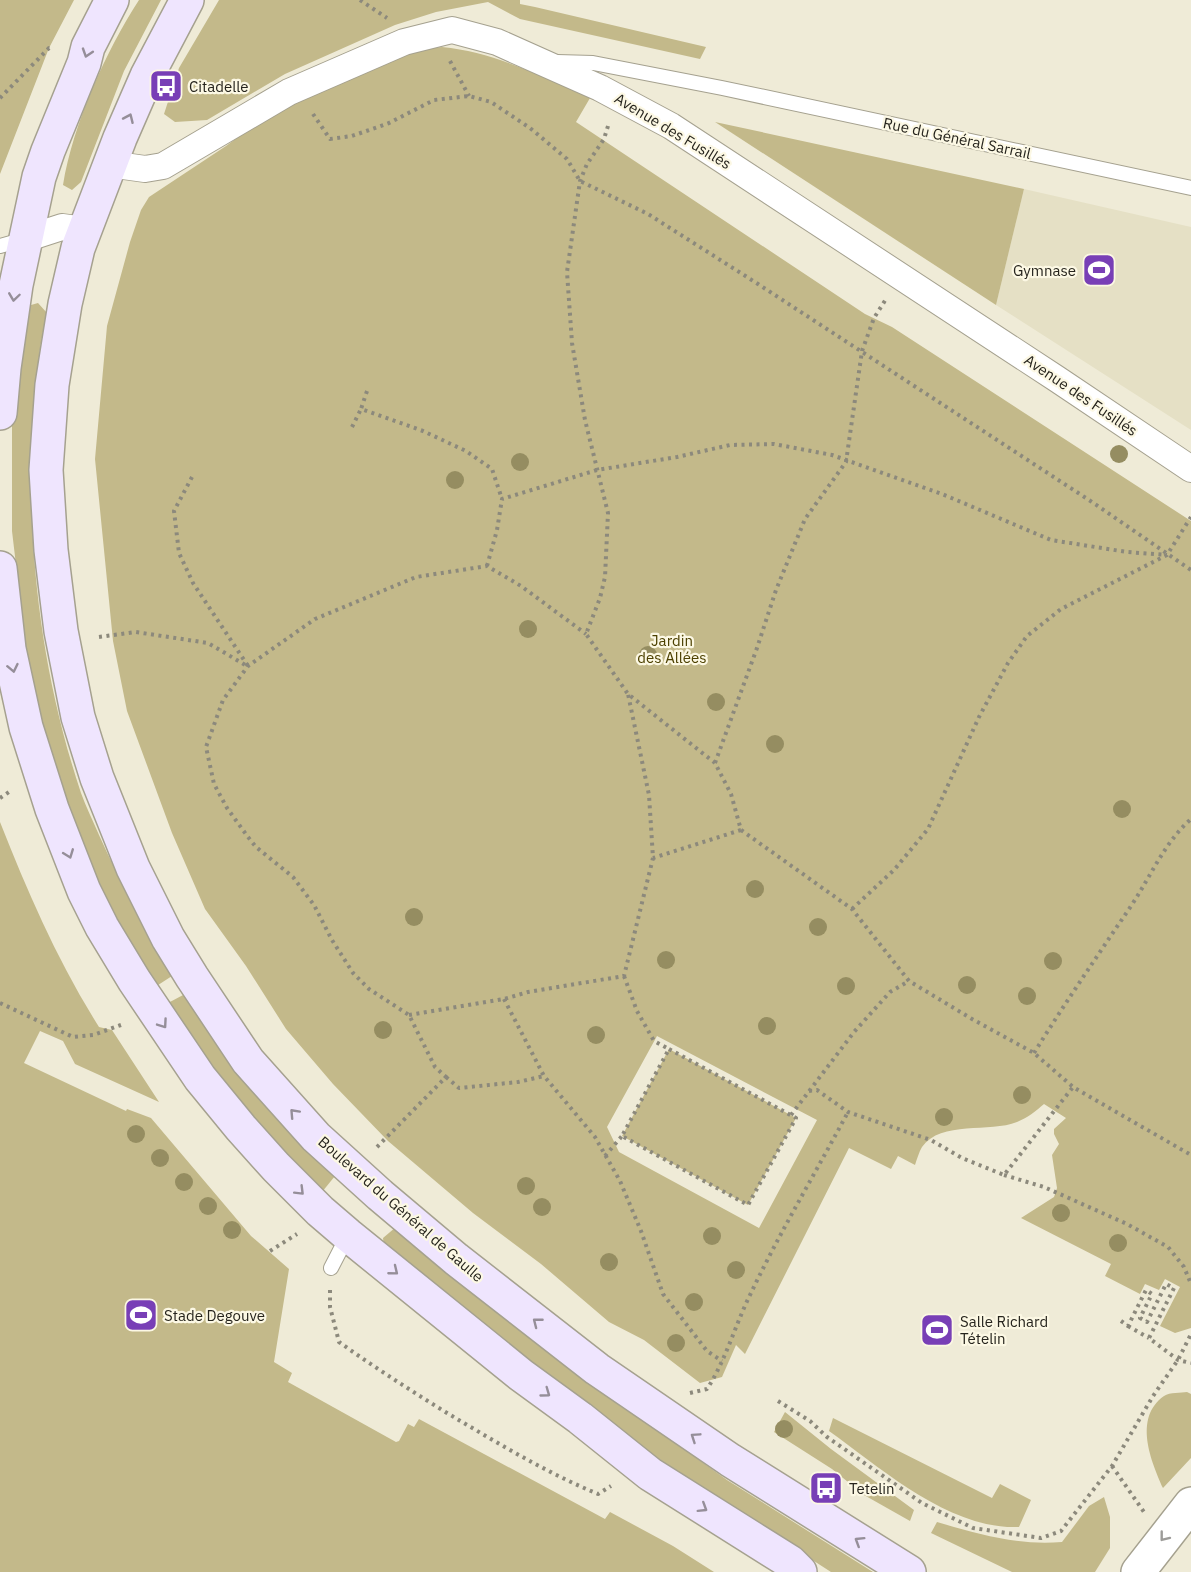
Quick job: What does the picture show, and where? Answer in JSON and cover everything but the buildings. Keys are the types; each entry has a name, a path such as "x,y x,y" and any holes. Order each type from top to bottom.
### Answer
{"main road":[{"path":"0,413 12,243 84,63 88,47 112,0"},
{"name":"Boulevard du Général de Gaulle","path":"187,0 147,76 84,230 62,318 52,385 46,470 51,550 61,631 78,717 97,778 133,868 168,938 248,1060 316,1137 456,1259 597,1369 730,1460 909,1572"},
{"path":"0,568 9,649 26,727 52,809 84,891 102,927 156,1014 201,1078 241,1128 320,1211 348,1235 521,1375 580,1418 650,1474 790,1562 800,1572"}],"street":[{"name":"Avenue des Fusillés","path":"110,164 146,169 163,166 289,92 404,42 452,30 496,42 620,98 671,126 1191,470"},
{"path":"12,243 62,227 84,230"},
{"path":"1138,1572 1191,1504"}],"lane":[{"name":"Rue du Général Sarrail","path":"540,61 593,63 722,88 1191,188"},
{"path":"331,1268 348,1235"}],"path":[{"path":"428,36 442,47 469,96"},
{"path":"0,98 49,48 88,47"},
{"path":"312,113 330,139 352,136 389,123 435,100 469,96 491,102 530,128 567,159 580,181 648,214 862,351 1191,570"},
{"path":"586,634 600,598 605,577 608,513 585,420 572,343 567,272 580,181 587,164 604,139 620,98"},
{"path":"715,763 776,590 805,519 846,462 862,351 874,318 900,276"},
{"path":"352,427 367,391"},
{"path":"361,409 423,431 466,451 492,469 502,499 497,530 487,566"},
{"path":"502,499 597,470 677,457 730,445 774,444 832,455 846,462 942,494 1051,540 1127,552 1167,555"},
{"path":"192,477 174,511 178,553 194,583 248,666"},
{"path":"852,909 894,870 928,829 979,717 1008,663 1027,636 1061,609 1167,555 1191,517"},
{"path":"544,1076 518,1082 459,1088 446,1077 435,1066 409,1016 369,988 353,973 300,885 294,877 256,847 227,808 214,784 206,747 223,700 248,666 315,619 416,577 487,566 520,586 586,634 628,694 715,763 731,794 741,830 852,909 909,981 1034,1053 1072,1087 1191,1155"},
{"path":"99,637 135,632 208,644 248,666"},
{"path":"622,1136 748,1206 796,1118 654,1041 637,1011 624,976 653,858 649,795 628,694"},
{"path":"0,798 9,792"},
{"path":"1034,1053 1069,996 1131,906 1170,841 1191,819"},
{"path":"653,858 741,830"},
{"path":"409,1016 504,999 528,992 624,976"},
{"path":"791,1115 854,1032 890,992 909,981"},
{"path":"504,999 544,1076 588,1128 620,1181 663,1294 707,1351 722,1361 751,1293 848,1112"},
{"path":"0,1003 73,1037 93,1035 121,1025"},
{"path":"605,1156 622,1136 669,1049"},
{"path":"378,1146 446,1077"},
{"path":"1004,1175 1072,1087"},
{"path":"809,1092 817,1090 848,1112 931,1140 962,1158 1004,1175 1044,1187 1127,1224 1168,1247 1184,1267 1191,1284"},
{"path":"270,1251 295,1236"},
{"path":"331,1268 330,1307 339,1342 384,1374 495,1442 598,1494 626,1480 650,1474"},
{"path":"1128,1326 1146,1290 1152,1294 1140,1318 1146,1322 1166,1284 1174,1288 1149,1338"},
{"path":"1121,1321 1178,1360 1191,1363"},
{"path":"778,1401 810,1420 826,1437 922,1503 973,1528 1041,1538 1061,1531 1112,1466 1153,1396 1178,1360 1191,1334"},
{"path":"1112,1466 1161,1541"}],"shaded area":[{"name":"Gymnase","path":"1024,189 1191,227 1191,430 996,305"}],"green space":[{"path":"0,0 74,0 49,48 0,174"},
{"path":"139,0 161,0 124,71 81,182 72,190 63,185 74,138 103,65"},
{"path":"219,0 520,0 520,4 706,47 700,59 520,19 488,2 436,12 395,25 285,74 207,120 175,122 164,114 179,68"},
{"name":"Jardin des Allées","path":"442,47 481,54 518,66 590,98 576,122 865,314 892,327 1191,521 1191,1328 1175,1333 1160,1326 1180,1287 1165,1279 1159,1290 1145,1284 1140,1294 1105,1276 1111,1264 1021,1218 1054,1197 1057,1188 1052,1155 1059,1144 1054,1129 1066,1118 1044,1104 1017,1122 941,1133 922,1147 915,1165 898,1156 891,1169 849,1148 745,1354 736,1345 722,1377 700,1383 644,1340 609,1322 541,1264 473,1213 388,1141 333,1084 286,1029 246,966 205,909 172,833 127,711 113,641 95,459 107,326 130,242 141,210 149,197 226,146 298,93 411,50","holes":["657,1036 817,1120 759,1228 619,1152 607,1127"]},
{"path":"715,122 1024,189 996,305"},
{"path":"38,303 47,313 39,355 35,398 31,472 32,519 40,612 47,658 67,749 83,798 125,889 172,976 155,987 103,895 61,790 36,702 27,658 12,531 12,402 24,307"},
{"name":"Stade Degouve","path":"0,822 45,927 70,978 99,1027 112,1030 159,1102 75,1064 63,1041 40,1031 24,1063 126,1111 127,1109 151,1118 251,1236 289,1269 274,1362 292,1373 288,1382 396,1442 399,1441 408,1424 414,1427 419,1419 605,1519 610,1512 673,1546 714,1572 0,1572"},
{"path":"185,994 335,1176 322,1192 244,1111 168,1003"},
{"path":"669,1049 796,1118 748,1205 622,1136"},
{"path":"396,1227 620,1406 727,1480 873,1572 831,1572 681,1475 504,1345 384,1246 383,1238"},
{"path":"1187,1392 1191,1394 1191,1458 1163,1488 1147,1440 1149,1416 1164,1396"},
{"path":"785,1412 914,1510 910,1521 864,1495 832,1469 774,1432"},
{"path":"833,1418 992,1498 1000,1484 1031,1500 1019,1527 993,1525 968,1519 918,1494 829,1431"},
{"path":"1104,1497 1110,1517 1110,1548 1095,1572 1012,1572 931,1533 937,1522 1014,1541 1062,1542 1089,1506"}],"place":[{"name":"Citadelle","path":"166,86"},
{"name":"Gymnase","path":"1099,270"},
{"name":"Stade Degouve","path":"141,1315"},
{"name":"Salle Richard Tételin","path":"937,1330"},
{"name":"Tetelin","path":"826,1488"}]}
